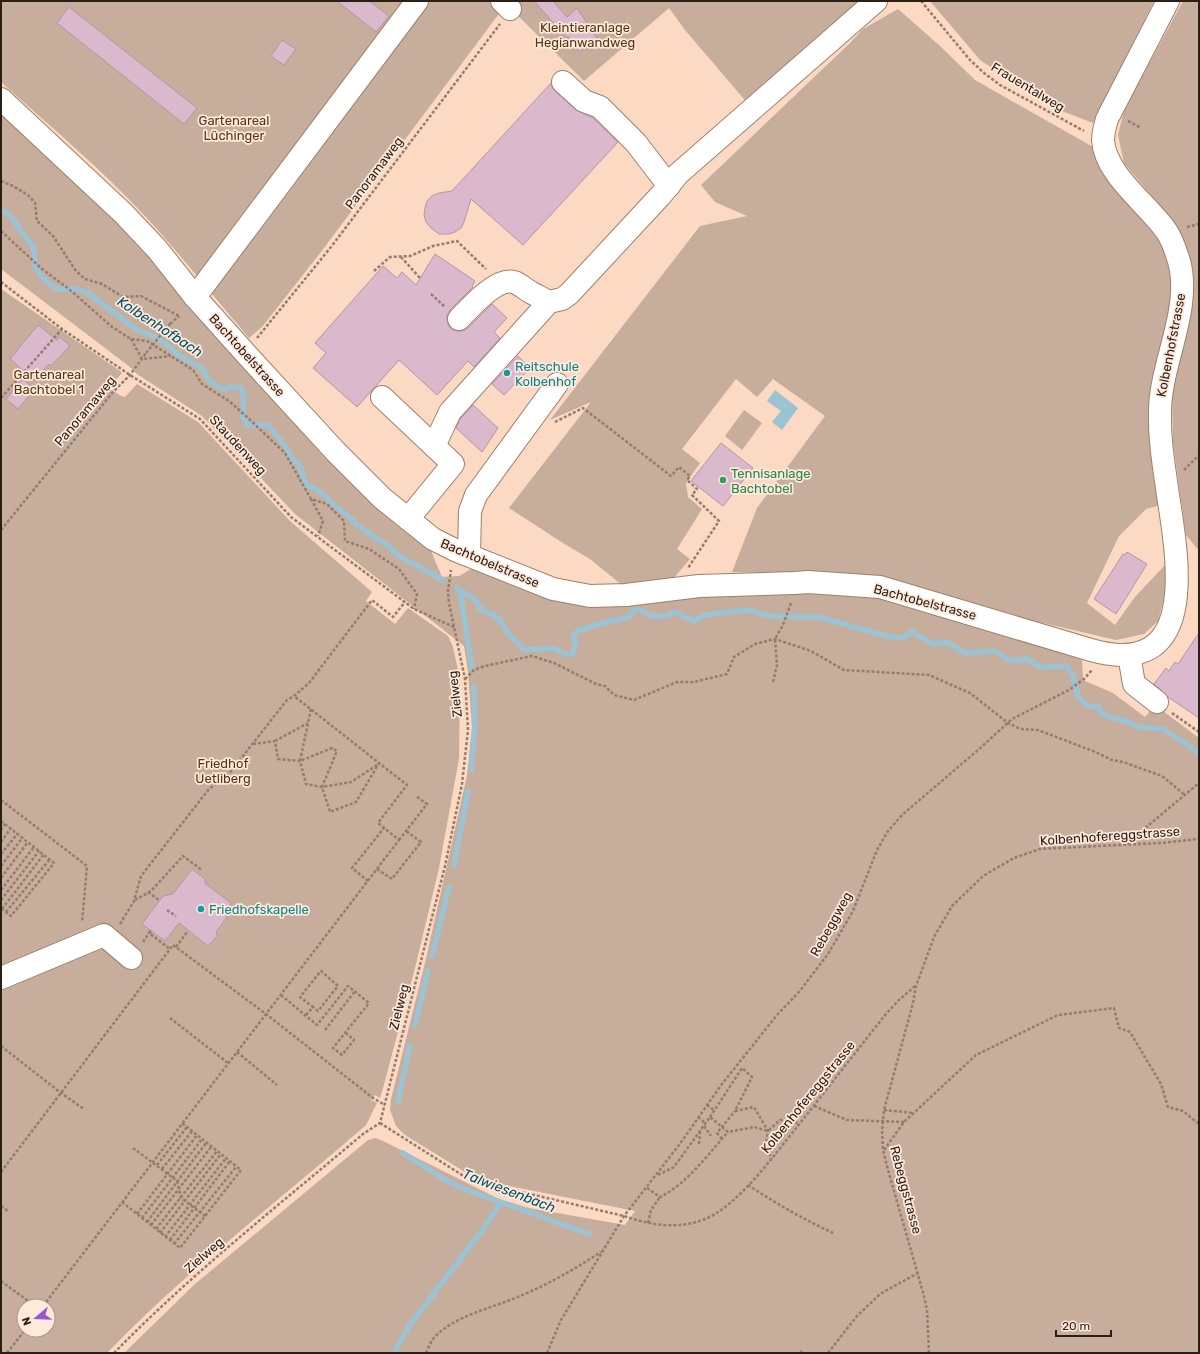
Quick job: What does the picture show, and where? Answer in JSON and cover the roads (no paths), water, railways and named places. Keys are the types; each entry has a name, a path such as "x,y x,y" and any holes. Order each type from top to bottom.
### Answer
{"street":[{"path":"195,297 417,1"},
{"path":"434,446 450,412 549,302 562,299 569,294 669,186 678,174 876,1"},
{"name":"Kolbenhofstrasse","path":"1129,655 1147,650 1156,644 1170,625 1176,611 1178,560 1160,433 1160,410 1161,388 1181,301 1182,279 1179,262 1168,232 1119,176 1105,152 1103,140 1107,119 1168,1"},
{"path":"563,82 584,101 600,108 636,143 669,186"},
{"name":"Bachtobelstrasse","path":"1,99 124,214 157,249 195,297 246,355 336,452 382,498 433,539 462,553 553,590 590,596 626,595 699,586 808,582 880,587 1092,650 1114,656 1129,655"},
{"path":"459,319 476,302 497,286 505,282 514,282 549,302"},
{"path":"462,553 470,511 476,495 557,384"},
{"path":"382,397 453,464 408,519"},
{"path":"1129,655 1134,684 1157,702"},
{"path":"1,978 104,935 131,958"}],"water":[{"path":"775,390 798,408 782,430 772,422 781,411 767,401"}],"waterway":[{"name":"Kolbenhofbach","path":"1,211 8,213 34,248 35,266 44,279 57,289 76,289 88,293 137,330 153,336 165,343 177,354 203,369 208,379 221,389 232,387 241,388 244,396 243,416 247,425 268,425 286,447 290,456 300,466 306,485 319,491 361,528 388,546 399,556 443,580"},
{"name":"Kolbenhofbach","path":"457,588 476,600 480,609 494,615 503,624 507,633 525,650 552,648 569,655 573,653 576,643 573,637 577,631 629,617 636,609 644,611 650,616 667,616 675,612 694,621 704,615 747,610 771,616 819,617 890,637 903,638 912,632 934,644 946,642 965,653 995,651 1011,661 1027,659 1041,667 1066,666 1073,676 1078,697 1089,707 1098,706 1103,715 1126,721 1136,727 1163,729 1199,753"},
{"name":"Talwiesenbach","path":"460,590 472,668"},
{"name":"Talwiesenbach","path":"471,770 475,725 474,687"},
{"name":"Talwiesenbach","path":"454,865 468,792"},
{"name":"Talwiesenbach","path":"432,956 449,887"},
{"name":"Talwiesenbach","path":"415,1025 428,971"},
{"name":"Talwiesenbach","path":"398,1101 410,1045"},
{"name":"Talwiesenbach","path":"403,1153 447,1181 462,1188 589,1234"},
{"path":"394,1353 409,1326 486,1225 500,1203"}],"place":[{"name":"Reitschule Kolbenhof","path":"507,373"},
{"name":"Tennisanlage Bachtobel","path":"723,480"},
{"name":"Friedhofskapelle","path":"201,909"}],"park label":[{"name":"Kleintieranlage Hegianwandweg","path":"585,34"},
{"name":"Gartenareal Lüchinger","path":"234,128"},
{"name":"Gartenareal Bachtobel 1","path":"49,382"},
{"name":"Friedhof Uetliberg","path":"223,770"}]}
